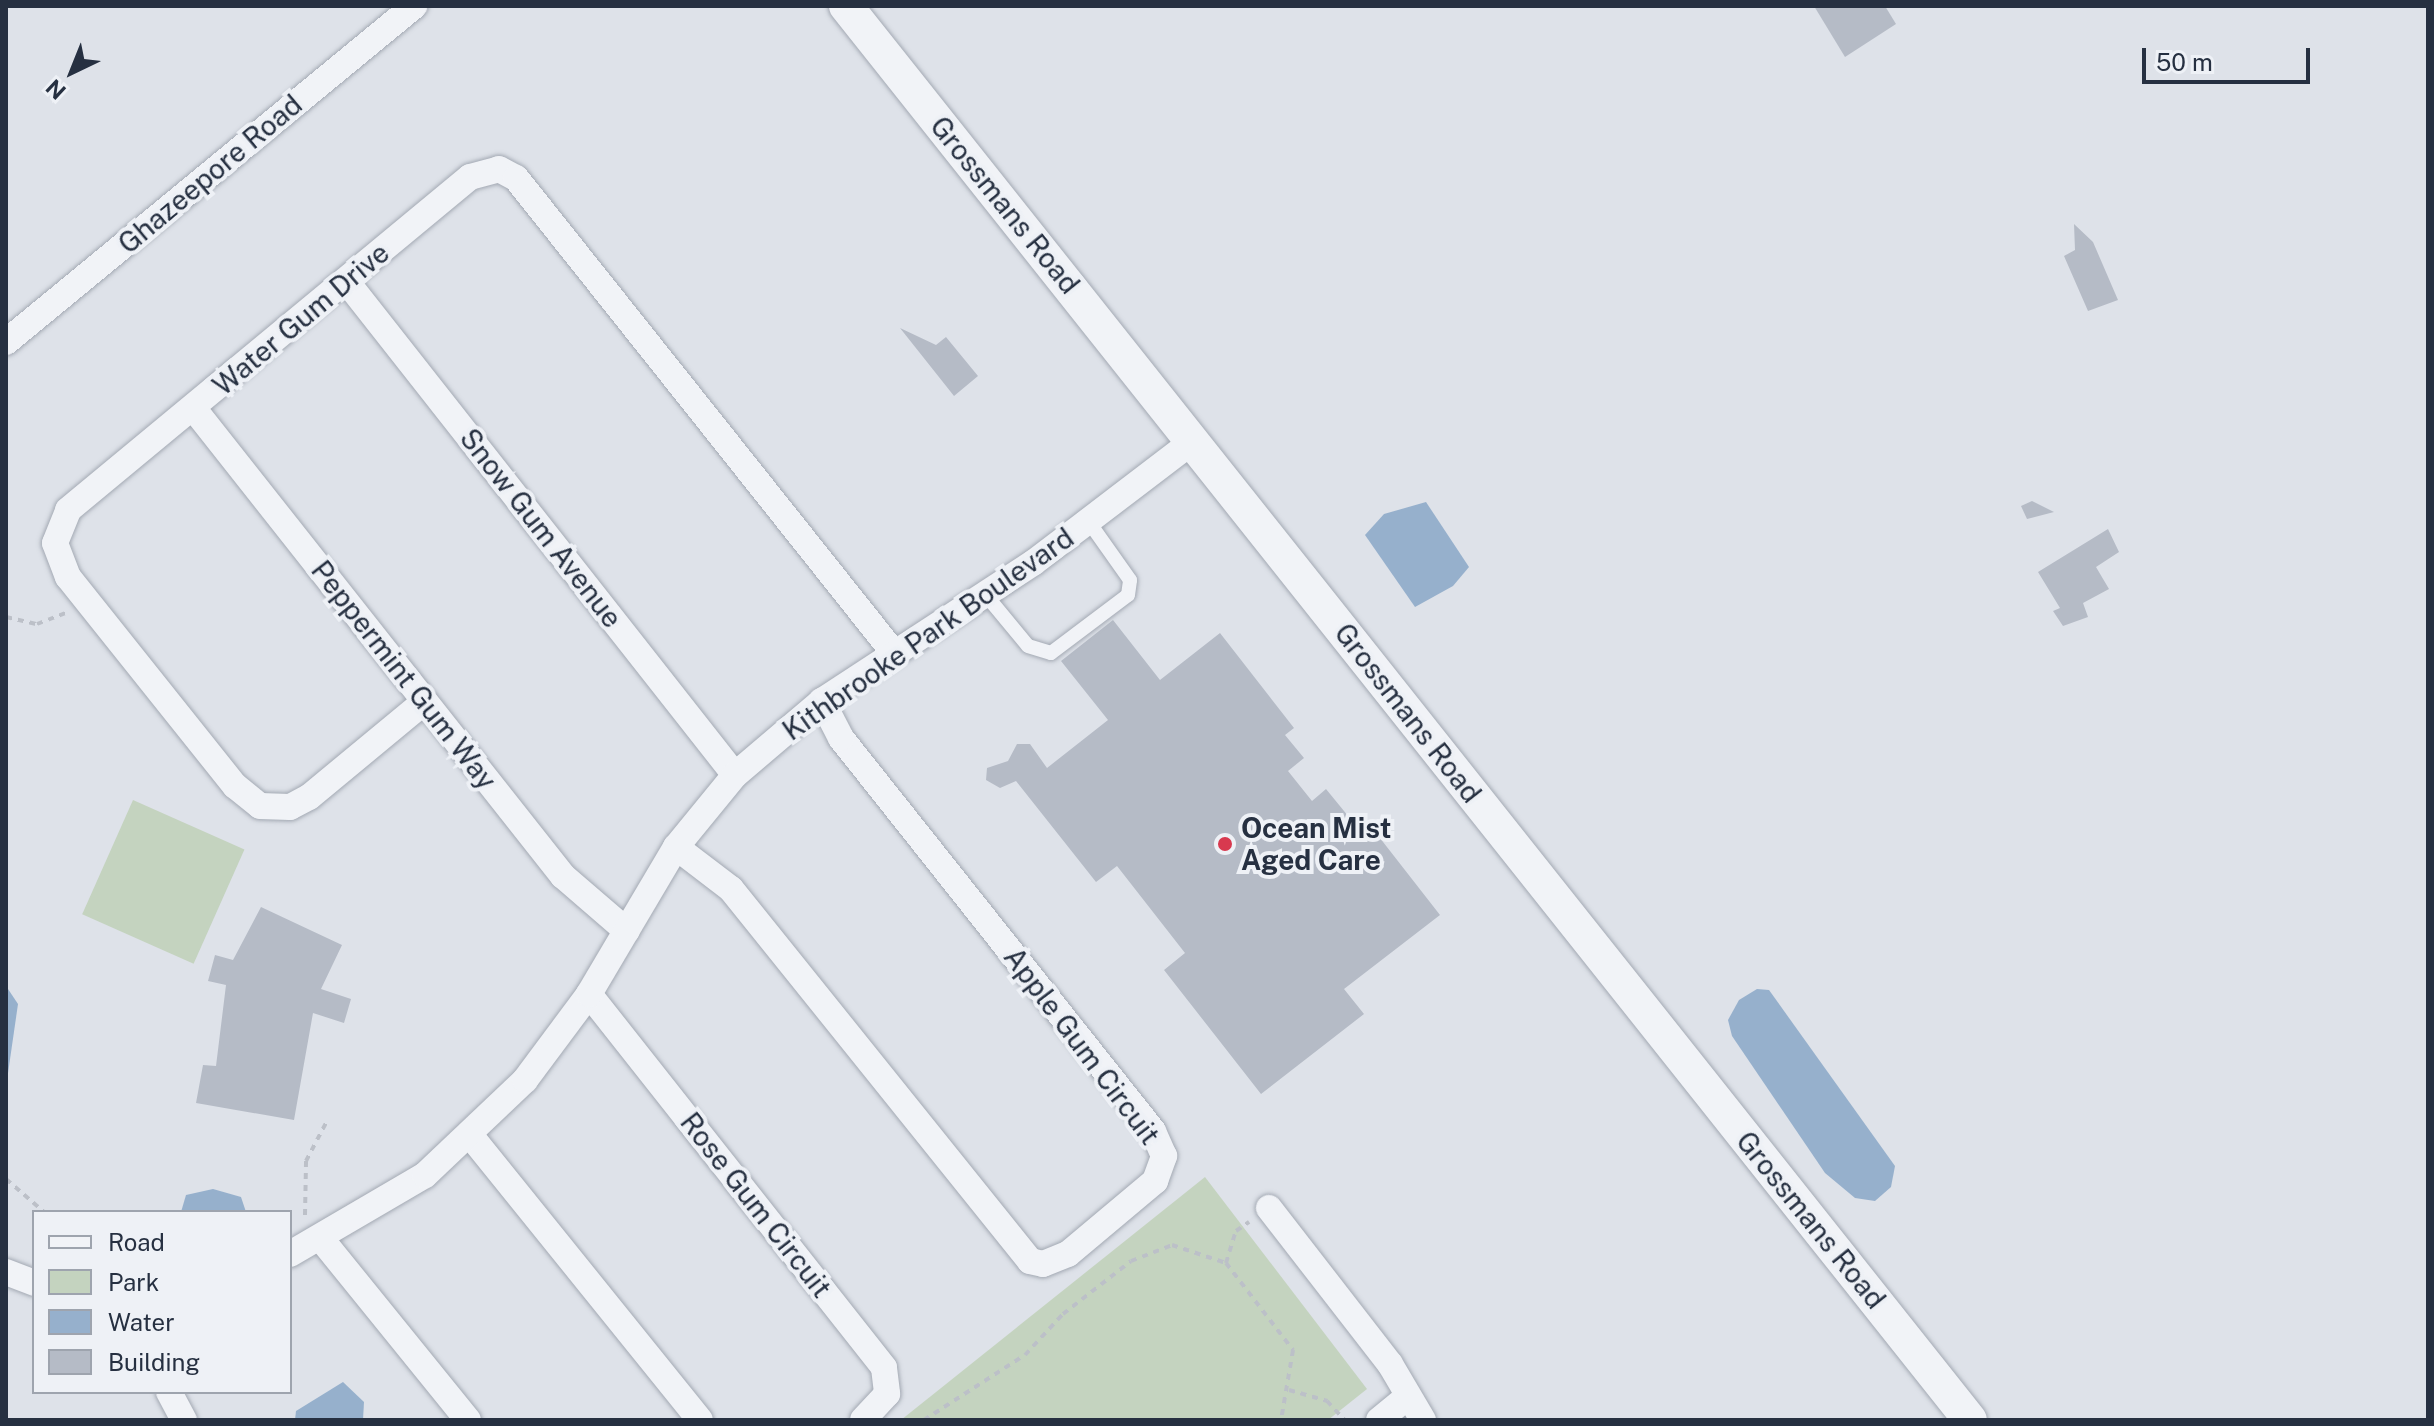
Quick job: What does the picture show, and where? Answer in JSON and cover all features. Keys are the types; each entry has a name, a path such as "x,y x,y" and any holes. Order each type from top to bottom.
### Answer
{"street":[{"name":"Ghazeepore Road","path":"6,342 414,6"},
{"name":"Grossmans Road","path":"846,6 1970,1420"},
{"name":"Water Gum Drive","path":"424,702 309,797 290,807 260,806 235,786 58,562 59,524 68,510 194,409 470,177 499,169 516,178 894,653"},
{"name":"Snow Gum Avenue","path":"347,282 735,775"},
{"name":"Peppermint Gum Way","path":"194,409 563,876 627,931"},
{"name":"Kithbrooke Park Boulevard","path":"292,1253 322,1240 425,1175 525,1080 589,994 676,847 735,775 822,701 1089,522 1193,441"},
{"name":"Apple Gum Circuit","path":"676,847 731,889 1030,1261 1043,1264 1068,1254 1155,1181 1164,1156 1153,1131 841,738 822,701"},
{"name":"Rose Gum Circuit","path":"589,994 884,1368 887,1394 863,1420"},
{"path":"470,1135 700,1420"},
{"path":"1269,1208 1390,1364 1406,1398 1423,1420"},
{"path":"322,1240 468,1420"},
{"path":"6,1272 32,1282"},
{"path":"170,1394 184,1420"},
{"path":"1379,1420 1406,1398"}],"lane":[{"path":"985,594 1028,646 1051,653 1128,595 1130,580 1089,522"}],"path":[{"path":"6,617 37,624 63,616 86,599"},
{"path":"298,1220 307,1214 306,1161 327,1121"},
{"path":"6,1179 42,1210"},
{"path":"1226,1263 1236,1231 1269,1208"},
{"path":"924,1420 1025,1355 1063,1314 1131,1261 1172,1245 1226,1263 1293,1350 1289,1390 1281,1420"},
{"path":"1289,1390 1327,1401 1345,1420"}],"green space":[{"path":"133,800 244,850 194,964 82,914"},
{"path":"1205,1177 1367,1389 1328,1420 901,1420"}],"water":[{"path":"1426,502 1469,567 1453,586 1415,607 1365,535 1384,514"},
{"path":"6,986 18,1004 6,1087"},
{"path":"1757,989 1769,990 1895,1166 1891,1187 1875,1201 1855,1198 1825,1173 1732,1036 1728,1020 1739,1000"},
{"path":"213,1189 241,1197 245,1210 182,1210 186,1195"},
{"path":"343,1382 364,1402 363,1420 295,1420 296,1411"}],"building":[{"path":"1814,6 1885,6 1896,24 1845,57"},
{"path":"2074,224 2093,242 2118,300 2088,311 2064,256 2075,250"},
{"path":"900,328 936,345 946,337 978,376 954,396"},
{"path":"2032,501 2054,512 2027,519 2021,506"},
{"path":"2108,529 2119,552 2096,567 2109,589 2083,603 2088,617 2063,626 2053,611 2060,608 2038,572"},
{"name":"Ocean Mist Aged Care","path":"1113,620 1160,680 1220,633 1294,728 1285,735 1304,758 1288,771 1312,801 1326,789 1353,822 1362,815 1440,915 1344,989 1364,1014 1261,1094 1164,970 1185,953 1117,866 1096,882 1016,781 1000,788 986,780 987,768 1008,761 1017,744 1030,744 1047,768 1108,720 1061,661"},
{"path":"261,907 342,945 321,989 351,999 344,1023 313,1013 294,1120 196,1103 203,1065 216,1066 226,985 208,981 215,955 233,960"}],"place":[{"name":"Ocean Mist Aged Care","path":"1225,844"}]}
